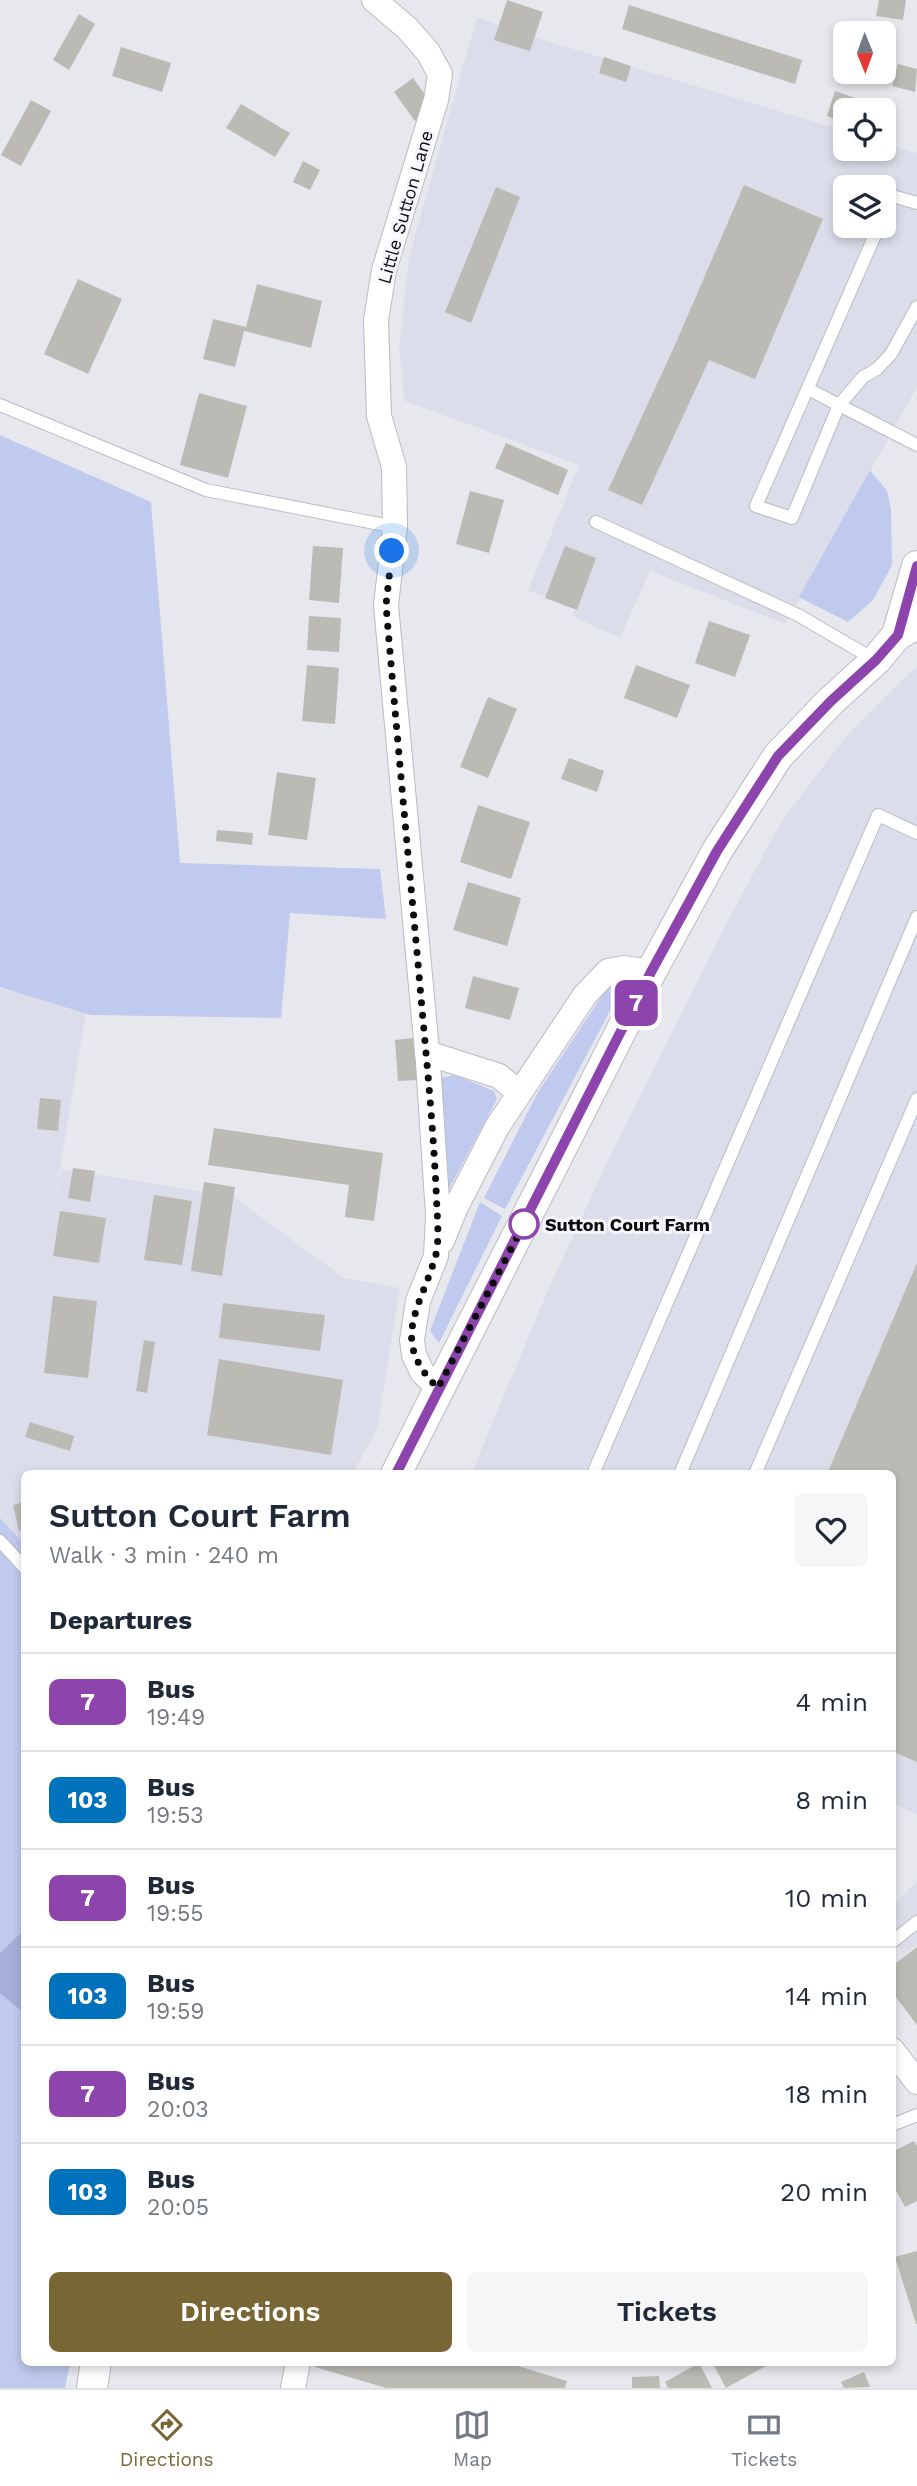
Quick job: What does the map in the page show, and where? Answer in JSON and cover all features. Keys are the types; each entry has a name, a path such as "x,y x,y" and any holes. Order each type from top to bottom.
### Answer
{"street":[{"name":"Little Sutton Lane","path":"374,0 423,44 440,74 436,100 384,270 376,320 379,416 394,467 395,527 386,605 427,1053 438,1215 436,1256 418,1301 412,1340 414,1355 422,1372 438,1388"},
{"path":"398,1470 651,972 717,851 778,756 907,629 917,566"},
{"path":"436,1256 477,1162 518,1092 585,995 601,975 611,970 623,968 651,972"},
{"path":"427,1053 499,1076 518,1092"},
{"path":"896,2055 917,2082"},
{"path":"92,2388 95,2366"},
{"path":"293,2388 297,2366"}],"lane":[{"path":"896,196 917,204"},
{"path":"873,238 756,506 792,518 839,405 863,377 877,369 891,354 917,307"},
{"path":"808,389 917,445"},
{"path":"0,405 206,490 395,527"},
{"path":"596,522 798,615 876,660"},
{"path":"595,1470 878,815 917,832"},
{"path":"682,1470 917,917"},
{"path":"757,1470 917,1099"},
{"path":"0,1541 21,1564"},
{"path":"896,1939 917,1922"},
{"path":"896,2123 917,2115"}],"shaded area":[{"path":"477,17 530,36 833,127 833,161 896,161 896,147 917,153 917,387 785,624 650,571 620,638 572,616 576,607 528,591 579,465 405,401 399,350 409,257"},
{"path":"0,435 151,502 180,863 380,869 386,919 290,913 281,1018 91,1015 0,987"},
{"path":"870,470 887,491 891,510 892,565 873,600 848,622 799,597"},
{"path":"917,666 917,1814 896,1805 896,1470 473,1470 548,1290 610,1156 727,923 779,825 847,735"},
{"path":"611,982 619,994 505,1209 484,1198 538,1092"},
{"path":"0,989 87,1006 51,1223 61,1169 232,1196 344,1278 400,1288 377,1429 355,1470 21,1470 21,1543 0,1521"},
{"path":"454,1075 494,1091 497,1099 448,1191 441,1078"},
{"path":"480,1202 502,1216 439,1343 430,1331"},
{"path":"0,1518 21,1541 21,2366 69,2366 65,2388 0,2388"},
{"path":"917,1881 917,1944 904,1954 898,1946 896,1948 896,1903"},
{"path":"21,1933 21,2010 0,1993 0,1953"}],"building":[{"path":"507,0 543,12 530,51 494,40"},
{"path":"879,0 906,0 903,20 876,16"},
{"path":"629,5 802,60 795,84 622,29"},
{"path":"79,14 95,24 69,70 53,60"},
{"path":"121,47 171,63 162,92 112,76"},
{"path":"604,57 631,66 626,82 599,73"},
{"path":"898,64 917,69 915,92 892,86 896,84"},
{"path":"413,78 434,107 415,121 394,92"},
{"path":"835,91 855,98 833,98 833,118 827,116"},
{"path":"31,100 51,111 21,166 1,155"},
{"path":"241,104 290,133 275,157 226,128"},
{"path":"303,161 320,170 310,190 293,182"},
{"path":"744,185 823,219 755,379 709,360 642,505 608,490 675,345"},
{"path":"496,187 520,197 471,323 445,312"},
{"path":"78,279 122,299 88,374 44,354"},
{"path":"257,284 322,301 311,348 244,331 235,367 203,359 213,319 246,327"},
{"path":"199,393 247,406 228,478 180,465"},
{"path":"506,443 568,470 558,495 495,468"},
{"path":"470,491 504,500 489,553 456,544"},
{"path":"313,546 343,548 339,603 309,600"},
{"path":"565,546 596,558 577,610 545,598"},
{"path":"309,616 341,618 339,652 307,650"},
{"path":"709,621 750,635 735,677 695,663"},
{"path":"307,665 339,668 335,724 302,721"},
{"path":"636,665 690,685 677,718 624,698"},
{"path":"488,697 517,709 488,778 460,767"},
{"path":"569,758 604,771 597,792 561,779"},
{"path":"277,772 316,778 307,840 268,835"},
{"path":"478,805 530,822 511,879 460,862"},
{"path":"217,830 253,833 252,845 216,841"},
{"path":"468,882 521,898 507,946 453,930"},
{"path":"473,976 519,988 510,1020 465,1008"},
{"path":"413,1038 417,1080 398,1081 395,1040"},
{"path":"40,1098 61,1100 58,1131 37,1129"},
{"path":"214,1128 383,1153 374,1221 345,1217 349,1185 208,1165"},
{"path":"73,1168 95,1171 90,1202 68,1198"},
{"path":"204,1182 235,1187 222,1276 191,1271"},
{"path":"154,1195 192,1201 182,1265 144,1260"},
{"path":"60,1211 106,1218 99,1263 53,1256"},
{"path":"917,1263 917,1762 896,1753 896,1470 829,1470"},
{"path":"53,1296 97,1301 88,1378 44,1373"},
{"path":"223,1303 325,1315 320,1351 219,1338"},
{"path":"144,1340 155,1342 147,1393 136,1391"},
{"path":"219,1359 343,1380 331,1455 207,1435"},
{"path":"30,1422 74,1436 70,1451 25,1437"},
{"path":"21,1503 21,1531 19,1531 13,1505"},
{"path":"917,1947 917,2025 896,1997 896,1963"},
{"path":"914,2141 917,2146 917,2201 905,2207 896,2190 896,2150"},
{"path":"917,2251 917,2324 896,2260 896,2257"},
{"path":"518,2366 567,2381 565,2388 386,2388 315,2367"},
{"path":"694,2366 701,2366 712,2388 668,2388 665,2382"},
{"path":"714,2366 766,2366 726,2388"},
{"path":"864,2372 870,2387 844,2388 841,2382"},
{"path":"659,2376 660,2388 632,2388 632,2377"}],"bus line":[{"name":"7","path":"398,1470 651,972 717,851 778,756 898,635 917,566"}],"place":[{"name":"Sutton Court Farm","path":"524,1224"}],"route":[{"path":"392,551 386,605 428,1062 438,1215 436,1256 418,1301 412,1340 414,1355 422,1372 438,1388 524,1224"}]}
